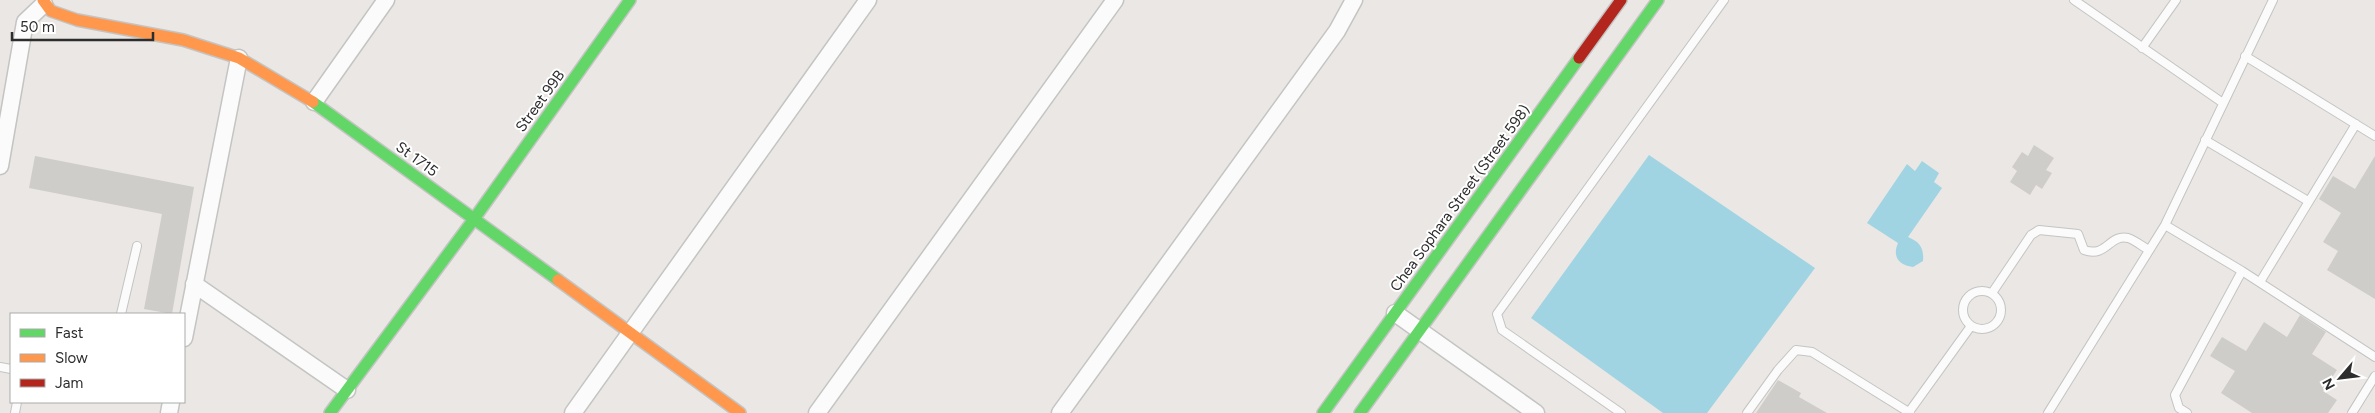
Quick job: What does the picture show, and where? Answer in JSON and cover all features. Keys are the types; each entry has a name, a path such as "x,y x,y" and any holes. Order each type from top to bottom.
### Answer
{"street":[{"path":"314,102 386,0"},
{"name":"Street 99B","path":"330,413 474,219 630,0"},
{"path":"573,413 868,0"},
{"path":"817,413 1116,0"},
{"path":"1060,413 1337,31 1354,0"},
{"name":"Chea Sophara Street (Street 598)","path":"1323,413 1621,0"},
{"path":"1360,413 1658,0"},
{"path":"0,166 25,22 44,2"},
{"name":"St 1715","path":"44,2 51,11 78,20 183,40 239,58 314,102 632,332 740,413"},
{"path":"185,333 239,58"},
{"path":"194,284 347,390"},
{"path":"1395,313 1536,413"}],"lane":[{"path":"1621,413 1502,330 1496,314 1724,0"},
{"path":"2074,0 2223,103"},
{"path":"2142,48 2176,0"},
{"path":"2048,413 2164,226 2273,0"},
{"path":"2245,56 2375,136"},
{"path":"2260,282 2356,124"},
{"path":"2205,140 2308,201"},
{"path":"2164,226 2260,282 2375,357"},
{"path":"1992,293 2031,234 2039,230 2078,234 2084,250 2094,253 2103,250 2120,238 2130,238 2149,250"},
{"path":"121,313 137,246"},
{"path":"2187,413 2179,408 2175,395 2242,271"},
{"path":"1982,290 1992,293 2001,305 2002,313 1999,320 1986,329 1978,329 1971,326 1965,318 1963,309 1966,299 1973,293 1982,290"},
{"path":"1747,413 1778,370 1796,350 1812,352 1910,412 1971,326"},
{"path":"2352,413 2375,376"}],"water":[{"path":"1649,155 1815,268 1707,413 1663,413 1531,318"},
{"path":"1922,161 1939,173 1934,182 1942,188 1908,237 1918,243 1923,252 1923,261 1913,267 1898,260 1896,248 1898,243 1867,223 1907,164 1915,171"}],"building":[{"path":"2034,145 2054,158 2046,170 2052,173 2042,189 2036,185 2030,195 2010,182 2017,171 2012,167 2022,152 2028,156"},
{"path":"35,156 194,187 172,313 144,309 162,214 29,188"},
{"path":"2375,156 2375,299 2327,270 2338,251 2323,242 2341,213 2319,199 2333,176 2355,189"},
{"path":"2300,315 2326,332 2312,354 2337,370 2323,391 2337,400 2328,413 2252,413 2221,393 2235,371 2210,356 2222,337 2246,351 2264,322 2287,337"},
{"path":"1778,380 1801,393 1799,397 1827,413 1756,413"}],"traffic: fast":[{"path":"330,413 474,219 630,0"},
{"path":"1360,413 1658,0"},
{"path":"1323,413 1579,58"},
{"path":"313,102 558,280"}],"traffic: slow":[{"path":"43,0 51,11 77,20 183,40 239,58 313,102"},
{"path":"558,280 740,413"}],"traffic: jam":[{"path":"1579,58 1621,0"}]}
